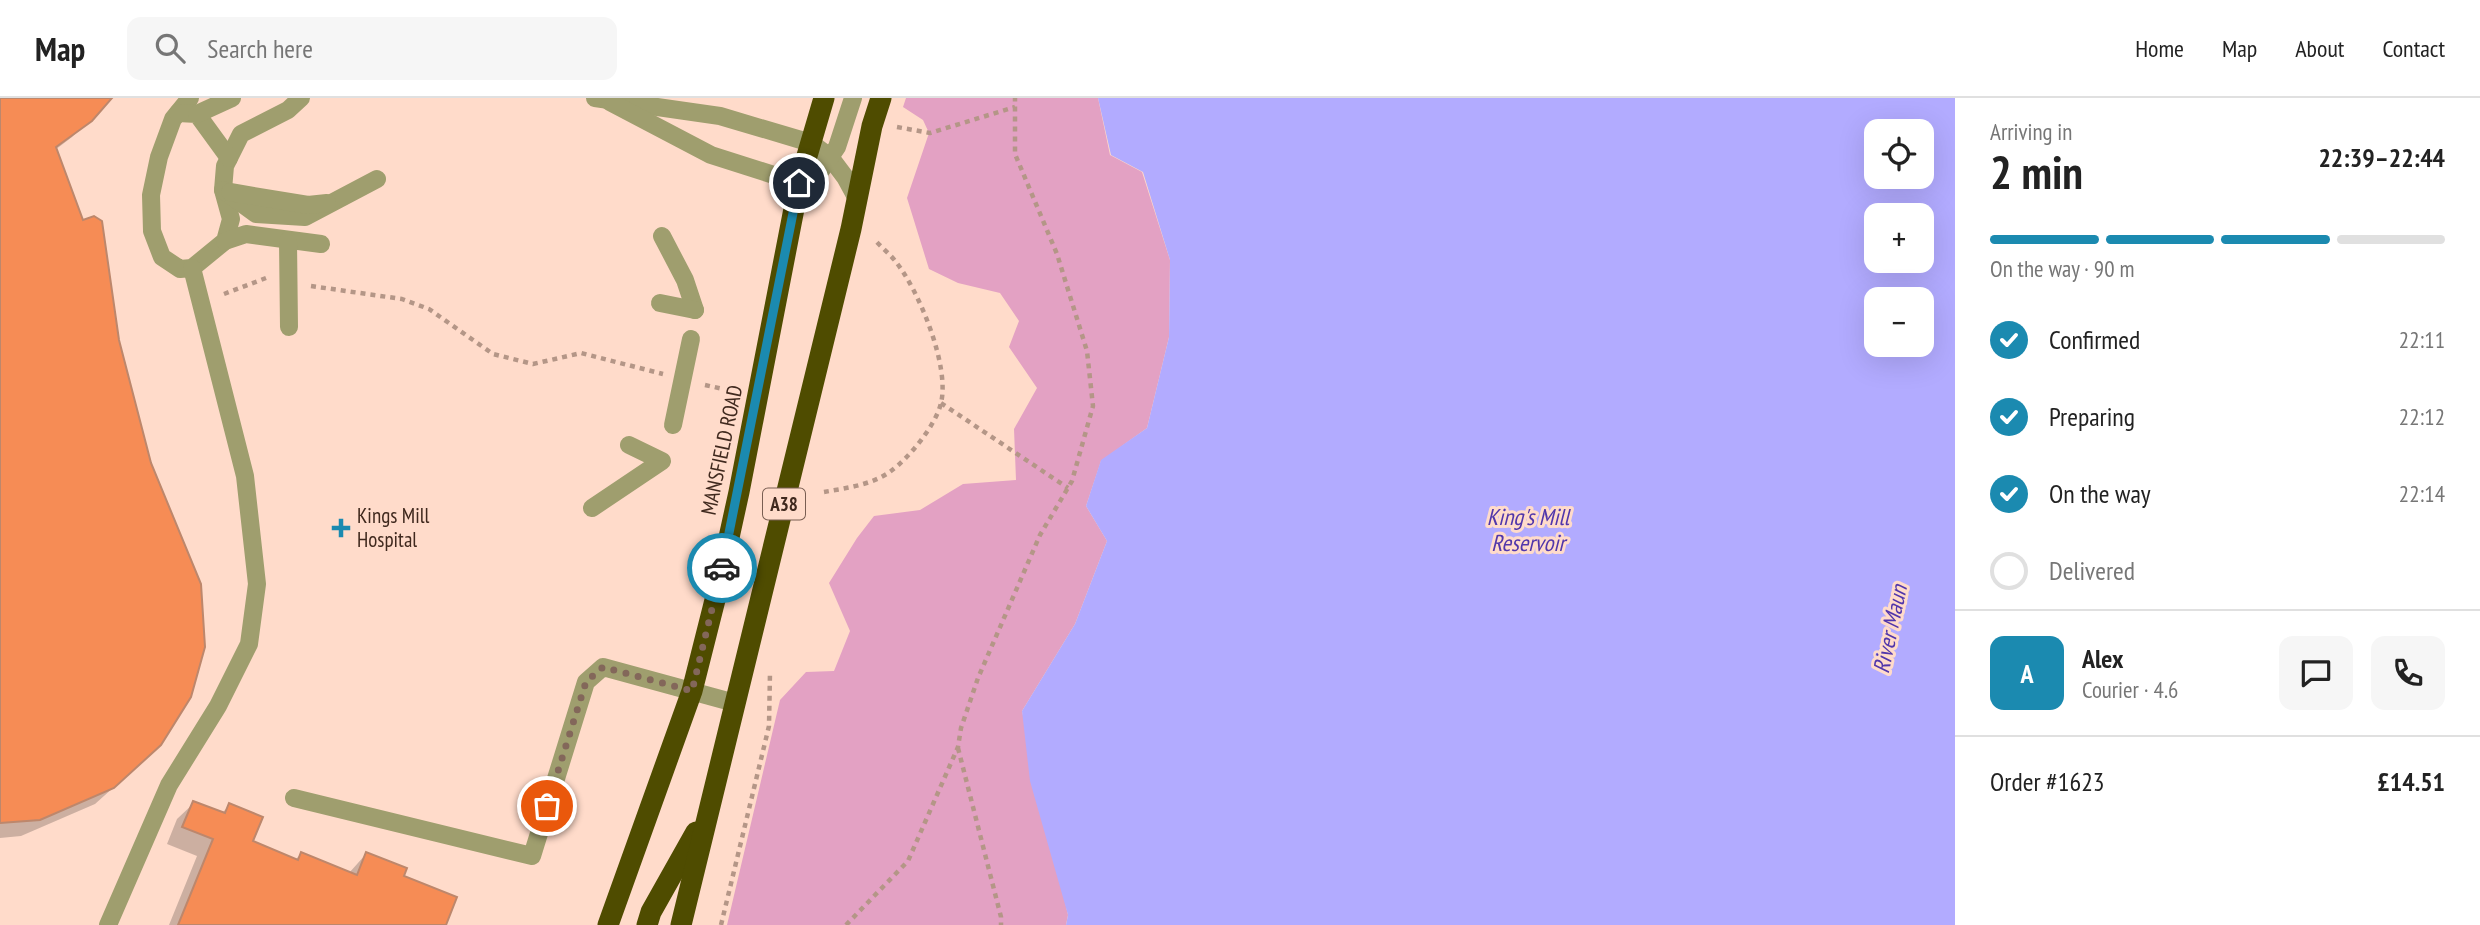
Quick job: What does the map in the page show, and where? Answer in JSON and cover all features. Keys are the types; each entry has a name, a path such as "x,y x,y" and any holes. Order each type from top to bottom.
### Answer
{"highway":[{"name":"MANSFIELD ROAD","path":"608,925 692,691 739,492 799,183 824,98"},
{"name":"A38","path":"681,925 857,199 872,126 881,98"},
{"path":"647,925 651,912 710,809"}],"lane":[{"path":"232,98 194,106 178,113 173,119 159,157 151,195 152,231 162,257 180,269 192,268 225,242 246,234 321,244"},
{"path":"225,242 231,219 223,190 225,166 241,134 288,110 302,98"},
{"path":"603,100 711,155 799,183 822,169 837,147 853,98"},
{"path":"603,100 720,116 811,143 830,158 857,199"},
{"path":"194,106 229,158"},
{"path":"223,190 307,205 334,202 377,179"},
{"path":"660,303 695,310 685,280 662,236"},
{"path":"288,241 289,327"},
{"path":"108,925 169,785 219,706 249,644 251,632 257,583 245,476 192,268"},
{"path":"673,425 691,339"},
{"path":"592,508 662,461 629,445"},
{"path":"294,799 531,856 586,682 603,667 735,703"}],"path":[{"path":"846,925 908,862 958,747 961,728 978,678 1035,547 1069,488 1093,406 1087,351 1057,254 1016,154 1014,98"},
{"path":"891,126 929,133 1015,107"},
{"path":"824,492 859,485 890,472 922,440 941,403 940,367 925,312 896,262 868,234"},
{"path":"224,294 275,275"},
{"path":"311,286 402,299 429,309 493,354 533,364 581,353 663,374"},
{"path":"698,383 732,391"},
{"path":"941,403 1069,488"},
{"path":"721,925 769,726 771,660"},
{"path":"958,747 1001,925"}],"shaded area":[{"path":"906,98 1098,98 1110,155 1142,172 1170,260 1169,337 1147,428 1101,461 1086,506 1107,541 1075,624 1022,711 1068,915 1066,925 727,925 780,700 806,672 834,671 850,631 829,583 874,516 920,510 963,484 1016,480 1014,429 1037,388 1009,347 1019,321 1000,293 958,283 929,269 907,198 929,133 923,120 903,107"}],"water":[{"name":"King's Mill Reservoir","path":"1098,98 1955,98 1955,925 1066,925 1068,915 1030,781 1022,711 1075,624 1107,541 1086,506 1101,460 1147,428 1169,337 1170,260 1143,172 1111,155"}],"building":[{"path":"0,98 112,98 92,121 56,147 83,220 94,216 102,221 119,340 151,463 201,584 205,647 191,697 161,745 114,788 40,820 0,823"},
{"path":"193,801 225,813 229,803 263,817 253,841 298,860 301,852 357,875 366,852 407,868 404,876 457,897 446,925 178,925 213,839 182,827"}],"way so far":[{"path":"547,806 586,682 603,667 692,691 722,568"}],"place":[{"name":"Kings Mill Hospital","path":"341,528"}],"route":[{"path":"722,568 799,183"}],"water label":[{"name":"River Maun","path":"1890,629"}]}
